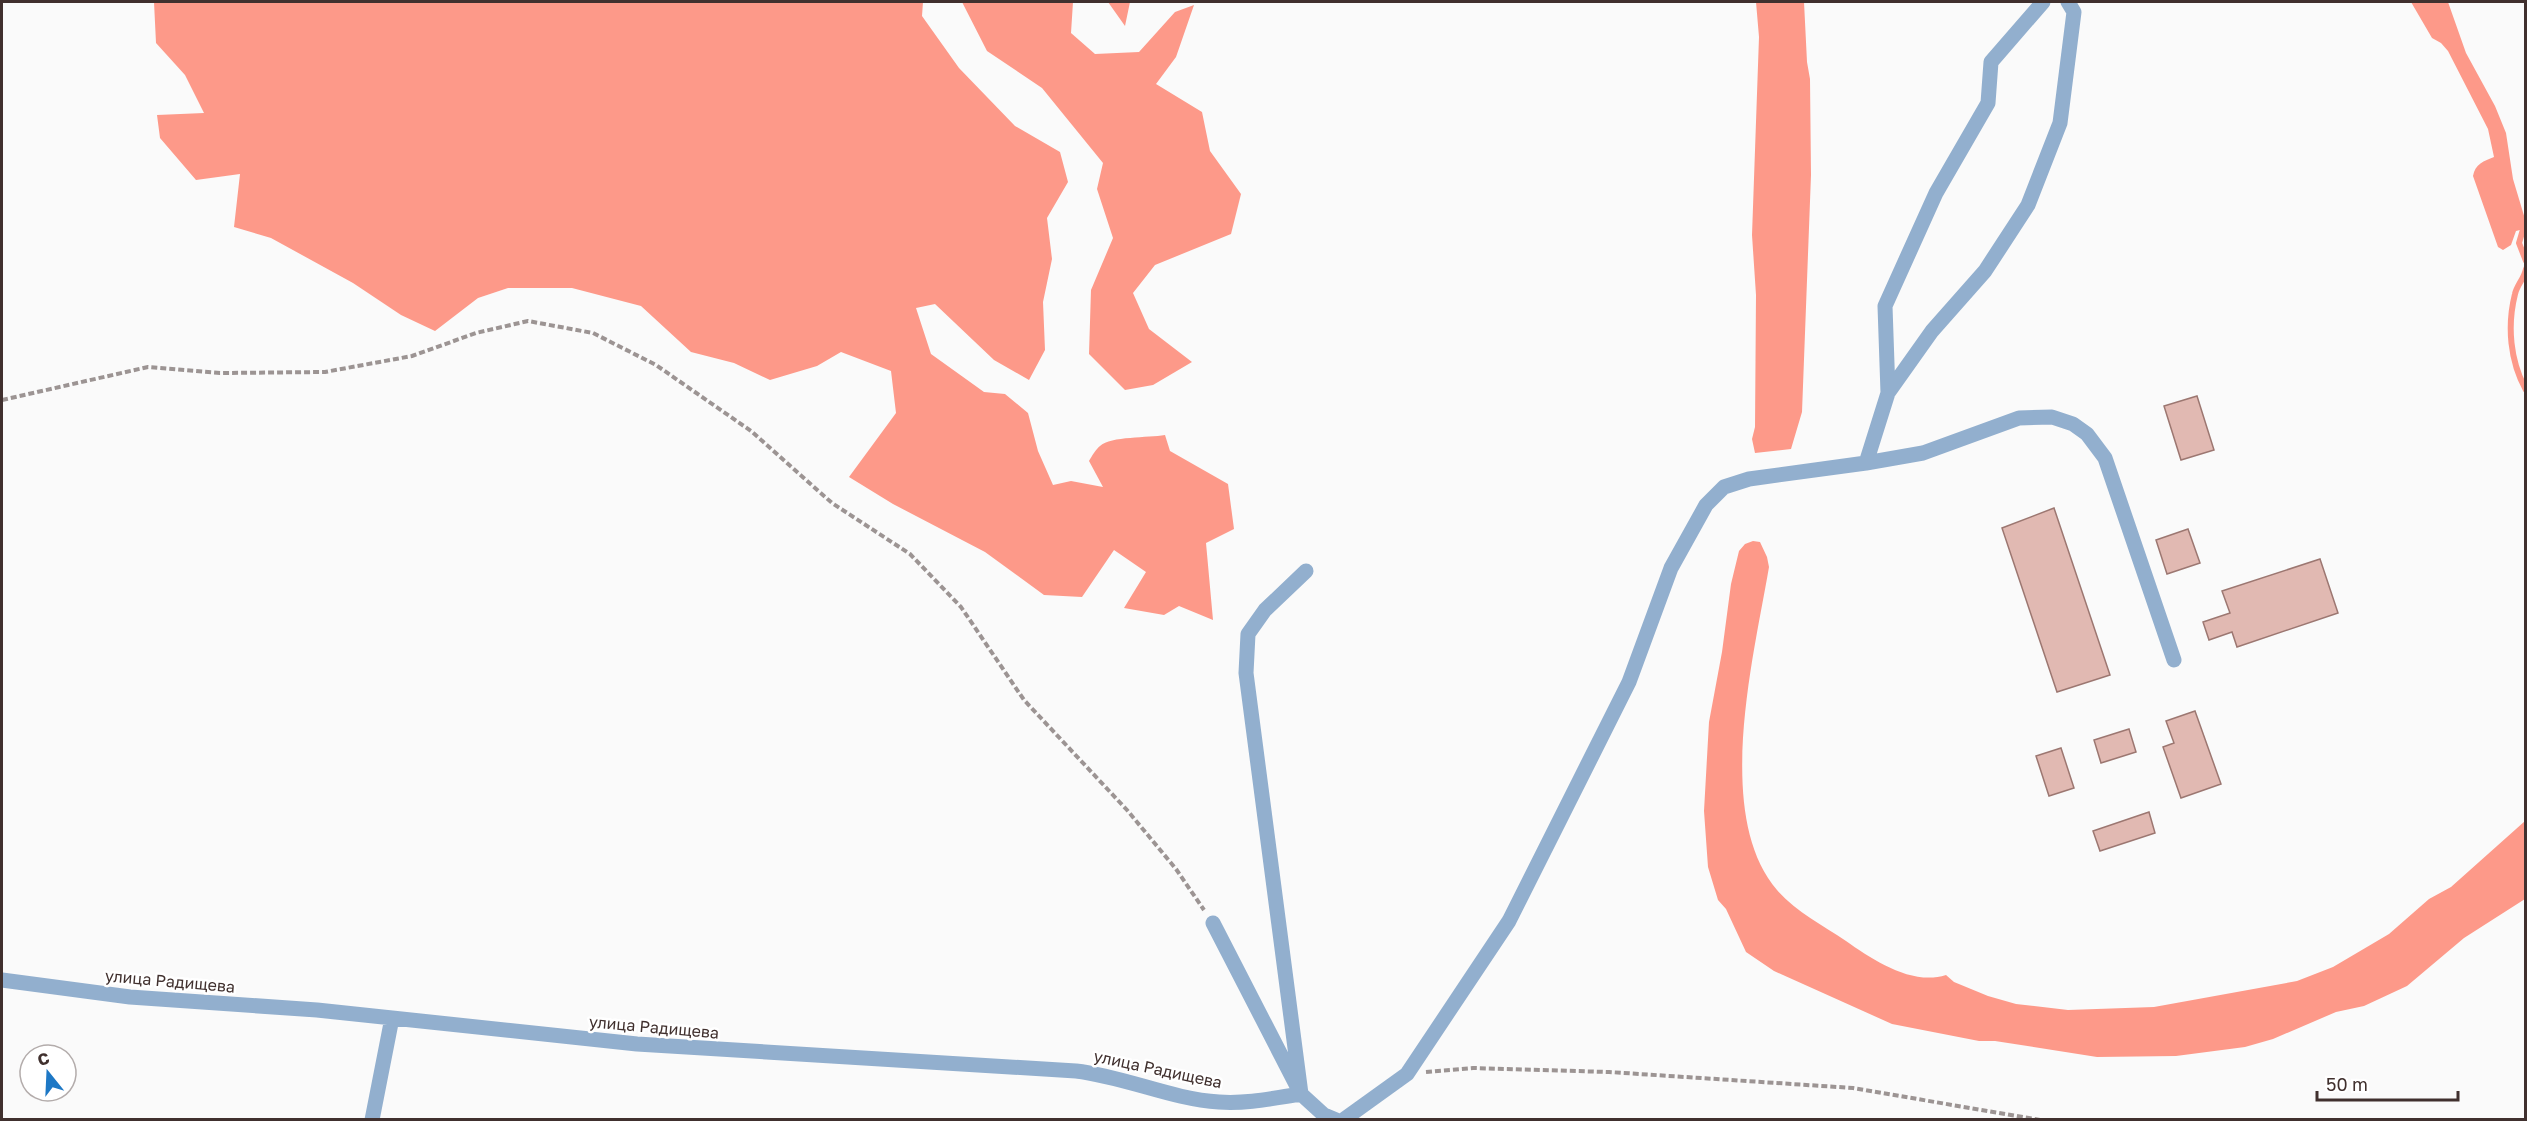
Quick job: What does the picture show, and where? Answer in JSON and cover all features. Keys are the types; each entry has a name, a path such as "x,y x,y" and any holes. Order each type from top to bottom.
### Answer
{"street":[{"path":"1888,393 1885,306 1936,193 1988,103 1992,81 1991,62 2043,2"},
{"path":"1866,463 1888,393 1932,331 1984,272 2028,205 2060,123 2074,12 2068,2"},
{"path":"1342,1119 1407,1074 1509,921 1629,682 1671,568 1706,505 1724,487 1749,478 1923,453 2019,418 2052,417 2073,424 2087,434 2105,458 2174,660"},
{"path":"1301,1094 1246,673 1248,634 1265,610 1306,571"},
{"path":"1213,923 1301,1094 1324,1115 1336,1119"},
{"name":"улица Радищева","path":"2,981 130,997 392,1018 637,1044 1076,1071 1115,1076 1171,1093 1217,1102 1252,1102 1301,1094"},
{"path":"372,1119 392,1018"}],"path":[{"path":"2,400 148,367 220,372 325,372 412,356 476,333 528,321 593,333 656,365 742,424 832,502 910,554 961,607 1024,700 1127,810 1176,869 1213,923"},
{"path":"1407,1074 1473,1068 1586,1072 1853,1088 2040,1119"}],"shaded area":[{"path":"154,2 923,2 922,16 959,68 1015,126 1060,152 1068,182 1047,218 1052,259 1043,302 1045,350 1029,380 994,360 935,304 916,308 931,354 984,392 1005,394 1028,413 1038,451 1053,485 1071,481 1103,487 1089,461 1100,446 1112,440 1165,435 1170,451 1228,484 1234,529 1206,543 1213,620 1179,606 1164,615 1124,608 1146,572 1114,550 1082,597 1044,595 985,552 893,504 849,477 896,413 891,371 841,352 817,366 770,380 734,363 691,352 641,306 572,288 508,288 478,298 435,331 401,315 353,283 271,238 234,227 240,174 196,180 160,138 157,115 204,113 185,75 156,43"},
{"path":"962,2 1073,2 1071,33 1095,54 1139,52 1175,12 1194,5 1176,57 1156,84 1202,112 1210,151 1241,194 1231,234 1155,265 1133,293 1149,329 1192,362 1153,385 1125,390 1089,354 1091,290 1113,238 1097,189 1103,163 1042,88 987,51"},
{"path":"1108,2 1130,2 1125,26"},
{"path":"1756,2 1804,2 1810,79 1811,175 1802,412 1791,449 1755,453 1752,439 1755,427 1756,295 1752,235 1759,37"},
{"path":"2411,2 2448,2 2466,53 2495,106 2506,133 2513,179 2525,219 2526,237 2520,230 2516,231 2511,245 2503,250 2498,247 2473,176 2478,166 2494,157 2488,129 2448,51 2432,38"},
{"path":"1753,541 1760,542 1769,567 1755,644 1743,734 1742,778 1747,820 1758,858 1784,898 1868,956 1893,969 1920,977 1946,975 1954,982 1988,996 2016,1004 2068,1010 2154,1007 2297,981 2333,967 2389,934 2429,899 2451,887 2525,821 2525,899 2464,938 2407,986 2364,1006 2336,1012 2273,1039 2245,1047 2176,1056 2097,1057 1995,1041 1979,1041 1892,1024 1774,971 1746,952 1726,909 1718,900 1708,867 1704,811 1709,722 1722,652 1731,584 1739,551 1745,544"}],"building":[{"path":"2197,396 2214,450 2181,460 2164,406"},
{"path":"2054,508 2110,675 2057,692 2002,528"},
{"path":"2188,529 2200,563 2167,574 2156,540"},
{"path":"2320,559 2338,613 2237,647 2232,632 2209,640 2203,622 2230,613 2222,591"},
{"path":"2195,711 2221,784 2181,798 2163,747 2174,743 2166,721"},
{"path":"2129,729 2136,752 2101,763 2094,740"},
{"path":"2061,748 2074,788 2049,796 2036,756"},
{"path":"2149,812 2155,833 2100,851 2093,831"}],"waterway":[{"path":"2524,226 2519,243 2526,261"},
{"path":"2526,269 2515,294 2511,318 2513,355 2526,390"}]}
